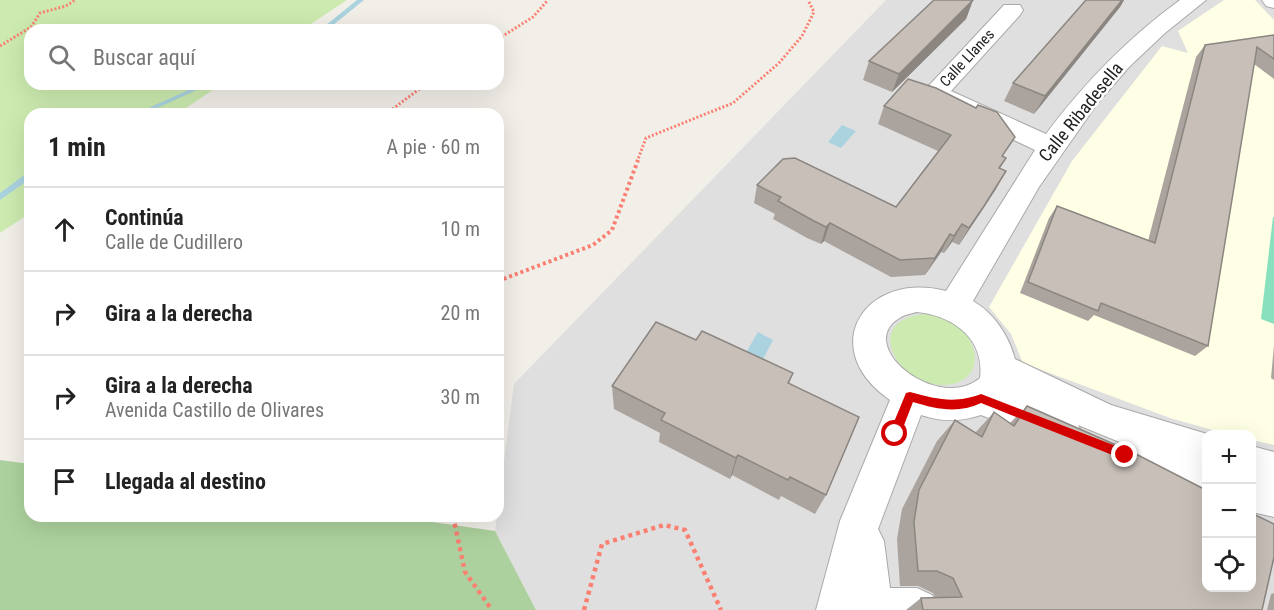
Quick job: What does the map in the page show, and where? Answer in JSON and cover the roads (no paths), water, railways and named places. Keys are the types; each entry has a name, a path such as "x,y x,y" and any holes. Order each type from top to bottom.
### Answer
{"street":[{"name":"Calle Ribadesella","path":"953,307 1049,147 1136,45 1195,0"},
{"name":"Calle Llanes","path":"1012,10 935,93 1049,147"},
{"path":"906,300 934,300 969,315 992,340 998,354 990,383 970,404 941,406 910,396 892,384 878,369 870,352 868,335 873,321 883,309 906,300"},
{"path":"990,383 1037,391 1172,443 1202,451"},
{"path":"990,383 1175,474 1202,481"},
{"path":"838,610 860,521 910,396"},
{"path":"1256,465 1274,470"},
{"path":"1256,494 1274,498"},
{"path":"860,521 871,610 917,610"}],"water":[{"path":"842,125 856,131 841,148 828,142"},
{"path":"758,332 773,340 758,369 741,361"}],"waterway":[{"path":"331,24 361,0"},
{"path":"152,108 193,90"},
{"path":"0,197 24,179"}]}
